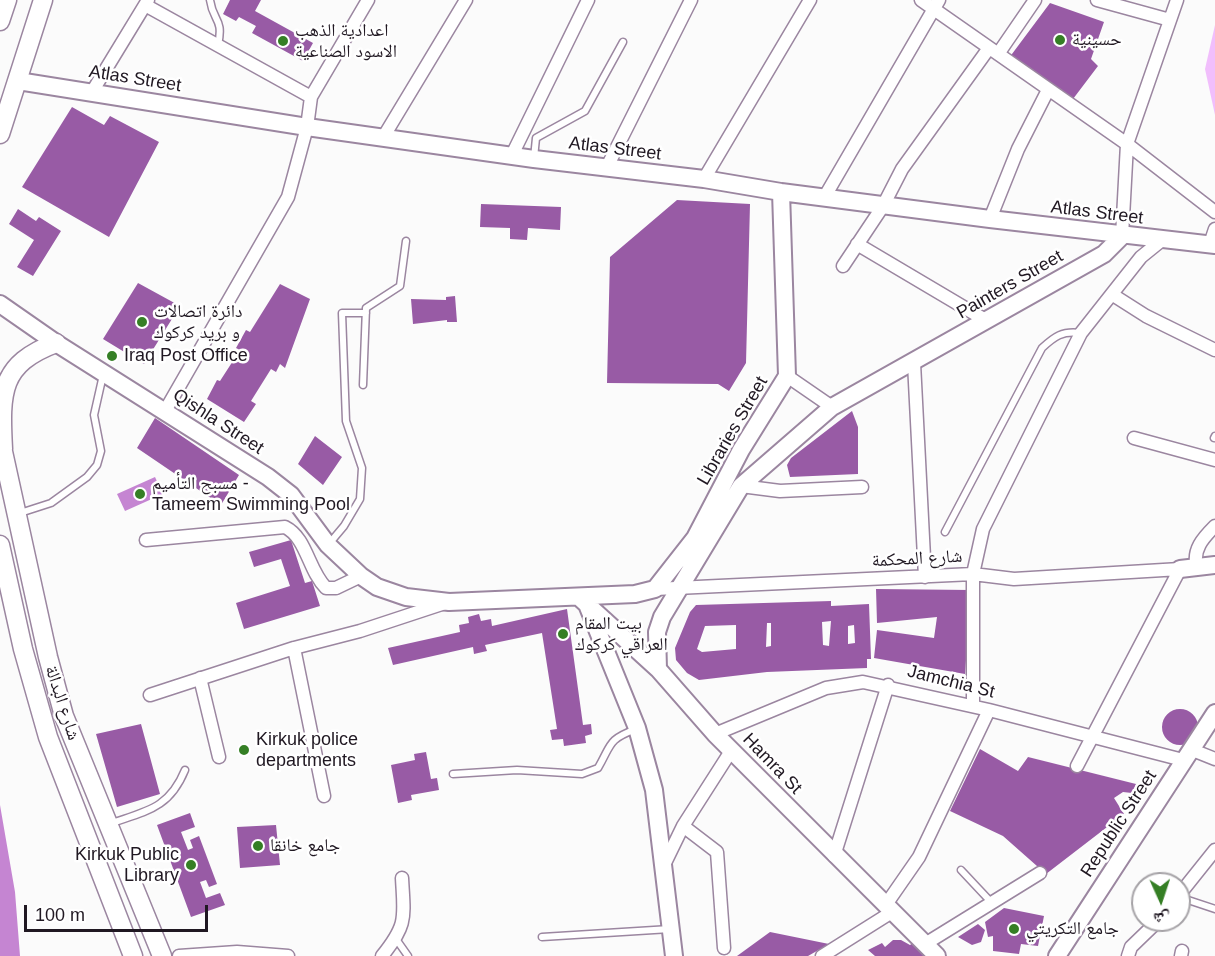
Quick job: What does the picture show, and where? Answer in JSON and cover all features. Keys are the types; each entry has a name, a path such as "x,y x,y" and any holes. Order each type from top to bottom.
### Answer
{"main road":[{"path":"0,21 7,0"},
{"path":"0,134 4,104 18,81 43,0"},
{"name":"شارع البدالة","path":"56,343 27,355 10,372 2,404 1,443 64,716 162,956"},
{"name":"شارع البدالة","path":"0,545 23,649 48,737 133,956"},
{"path":"112,904 120,956"}],"street":[{"path":"165,411 288,197 307,127 311,97 368,0"},
{"path":"384,136 466,0"},
{"path":"512,155 588,0"},
{"path":"607,167 691,0"},
{"path":"704,179 810,0"},
{"path":"921,0 936,5 994,51 1127,144 1215,212"},
{"path":"843,266 883,206 902,169 1035,0"},
{"path":"1097,0 1170,20"},
{"path":"1122,236 1127,144 1177,0"},
{"path":"92,92 146,2 311,97"},
{"path":"824,198 936,5"},
{"name":"Atlas Street","path":"18,81 307,127 384,136 534,159 704,179 883,206 1122,236 1162,240 1214,240"},
{"path":"990,219 1018,149 1048,90"},
{"name":"Libraries Street","path":"650,590 695,538 741,450 787,376 781,192"},
{"name":"Painters Street","path":"914,363 1104,254 1122,236"},
{"path":"974,706 973,574 983,529 1081,333 1141,257 1162,240"},
{"path":"857,244 987,321"},
{"path":"1113,295 1146,316 1215,350"},
{"name":"Qishla Street","path":"0,304 56,343 165,411 291,495 328,545 361,576 377,587 406,597 449,602 584,601 650,590"},
{"path":"914,363 925,577"},
{"name":"Libraries Street","path":"658,669 657,632 662,617 741,486 832,407 914,363"},
{"path":"787,376 832,407"},
{"path":"1134,438 1215,460"},
{"path":"741,486 780,491 862,487"},
{"path":"1197,567 1195,555 1198,547 1215,526"},
{"path":"146,540 285,527 295,532 319,581 326,588 336,588 361,576"},
{"path":"1077,766 1180,569 1215,565"},
{"name":"شارع المحكمة","path":"650,590 973,574 1014,579 1180,569"},
{"path":"584,601 637,728 654,790 674,956"},
{"name":"Hamra St","path":"584,601 658,669 731,751 937,956"},
{"path":"150,695 294,648 360,631 449,602"},
{"path":"294,648 324,796"},
{"path":"200,678 219,757"},
{"name":"Jamchia St","path":"715,734 838,684 863,681 888,685 1093,735 1215,759"},
{"path":"834,856 888,685"},
{"path":"822,956 889,909 919,857 988,710"},
{"name":"Republic Street","path":"1057,956 1215,713"},
{"path":"664,863 683,826 731,751"},
{"path":"683,826 717,852 724,948"},
{"path":"1191,881 1215,850"},
{"path":"925,944 1040,873"},
{"path":"382,956 396,939 404,922 402,878"},
{"path":"1128,956 1131,946 1146,932"},
{"path":"179,956 237,952 288,956"}],"lane":[{"path":"210,0 212,12 219,20 222,29 218,45"},
{"path":"534,159 536,138 585,111 622,42"},
{"path":"363,385 366,308 400,286 406,242"},
{"path":"328,545 344,526 360,499 363,468 346,421 342,313 366,313"},
{"path":"945,532 1042,348 1054,337 1065,332 1081,333"},
{"path":"17,513 51,503 87,477 97,465 101,451 94,415 104,372"},
{"path":"453,774 517,770 582,774 598,768 607,747 618,736 637,728"},
{"path":"109,824 166,802 178,787 185,770"},
{"path":"961,870 991,902"},
{"path":"1191,900 1215,909"},
{"path":"542,937 671,929"},
{"path":"396,939 408,956"}],"shaded area":[{"path":"1215,25 1215,115 1205,69"},
{"name":"مسبح التأميم - Tameem Swimming Pool","path":"155,477 163,494 125,511 117,494"},
{"path":"0,805 15,892 20,956 0,956"}],"building":[{"path":"230,0 261,0 255,11 313,43 303,61 252,33 256,26 239,17 236,21 223,14"},
{"name":"حسينية","path":"1050,3 1104,22 1091,59 1098,66 1073,99 1009,58"},
{"path":"72,107 104,125 110,116 159,142 109,237 22,187"},
{"path":"677,200 750,204 746,363 729,391 718,384 607,383 610,257"},
{"path":"481,204 561,207 560,230 528,228 527,240 510,239 510,228 480,227"},
{"path":"18,209 36,221 39,217 61,231 33,276 17,267 34,240 9,224"},
{"name":"دائرة اتصالات و بريد كركوك","path":"138,283 180,306 144,364 103,339"},
{"path":"280,284 310,299 285,368 280,364 276,372 271,369 251,401 256,404 244,422 207,399 217,380 220,381 240,350 236,348 246,330 250,332"},
{"path":"455,296 457,322 447,322 447,320 413,324 411,299 446,300 446,297"},
{"path":"852,411 858,427 858,474 790,477 787,465 791,458"},
{"path":"155,418 239,475 221,505 137,448"},
{"path":"315,436 342,457 323,485 298,464"},
{"path":"291,540 305,583 312,581 320,606 244,629 236,603 290,586 281,559 254,567 249,552"},
{"path":"876,589 971,590 965,674 874,658 877,630 934,638 937,617 877,623"},
{"path":"831,601 831,606 869,604 871,659 867,659 867,668 767,672 699,680 687,673 676,660 675,648 690,612 696,605","holes":["831,621 829,646 823,645 822,622","767,623 771,623 771,646 766,647","736,625 736,649 702,652 697,649 705,626","854,625 855,643 848,644 848,626"]},
{"path":"567,609 583,725 591,724 592,734 585,736 586,743 564,746 563,739 552,740 550,730 557,729 542,633 485,645 487,651 474,654 473,647 393,665 388,648 460,632 459,625 469,623 468,617 479,614 481,621 491,619 492,626"},
{"path":"1180,709 1193,714 1198,727 1193,740 1180,745 1167,740 1162,727 1167,714"},
{"path":"141,724 160,794 117,807 96,734"},
{"path":"980,749 1018,771 1028,757 1136,784 1132,793 1123,792 1114,798 1124,814 1046,874 1003,836 950,811"},
{"path":"426,752 431,779 437,778 439,790 411,795 412,800 398,803 391,765 415,760 414,754"},
{"name":"Kirkuk Public Library","path":"190,813 195,827 181,832 188,850 193,848 190,840 199,836 217,884 209,887 206,880 200,882 206,898 220,893 225,905 191,917 157,825"},
{"name":"جامع خانقا","path":"276,825 280,865 240,868 237,827"},
{"name":"جامع التكريتي","path":"1004,908 1044,916 1038,946 1021,944 1019,954 993,951 993,936 988,937 985,922"},
{"path":"978,924 985,930 981,942 972,945 958,937"},
{"path":"770,932 829,944 808,956 737,956"},
{"path":"893,940 901,940 910,945 916,941 929,956 875,956 868,950 882,943 885,947"}],"place":[{"name":"حسينية","path":"1060,40"},
{"name":"اعدادية الذهب الاسود الصناعية","path":"283,41"},
{"name":"دائرة اتصالات و بريد كركوك","path":"142,322"},
{"name":"Iraq Post Office","path":"112,356"},
{"name":"مسبح التأميم - Tameem Swimming Pool","path":"140,494"},
{"name":"بيت المقام العراقي كركوك","path":"563,634"},
{"name":"Kirkuk police departments","path":"244,750"},
{"name":"جامع خانقا","path":"258,846"},
{"name":"Kirkuk Public Library","path":"191,865"},
{"name":"جامع التكريتي","path":"1014,929"}]}
